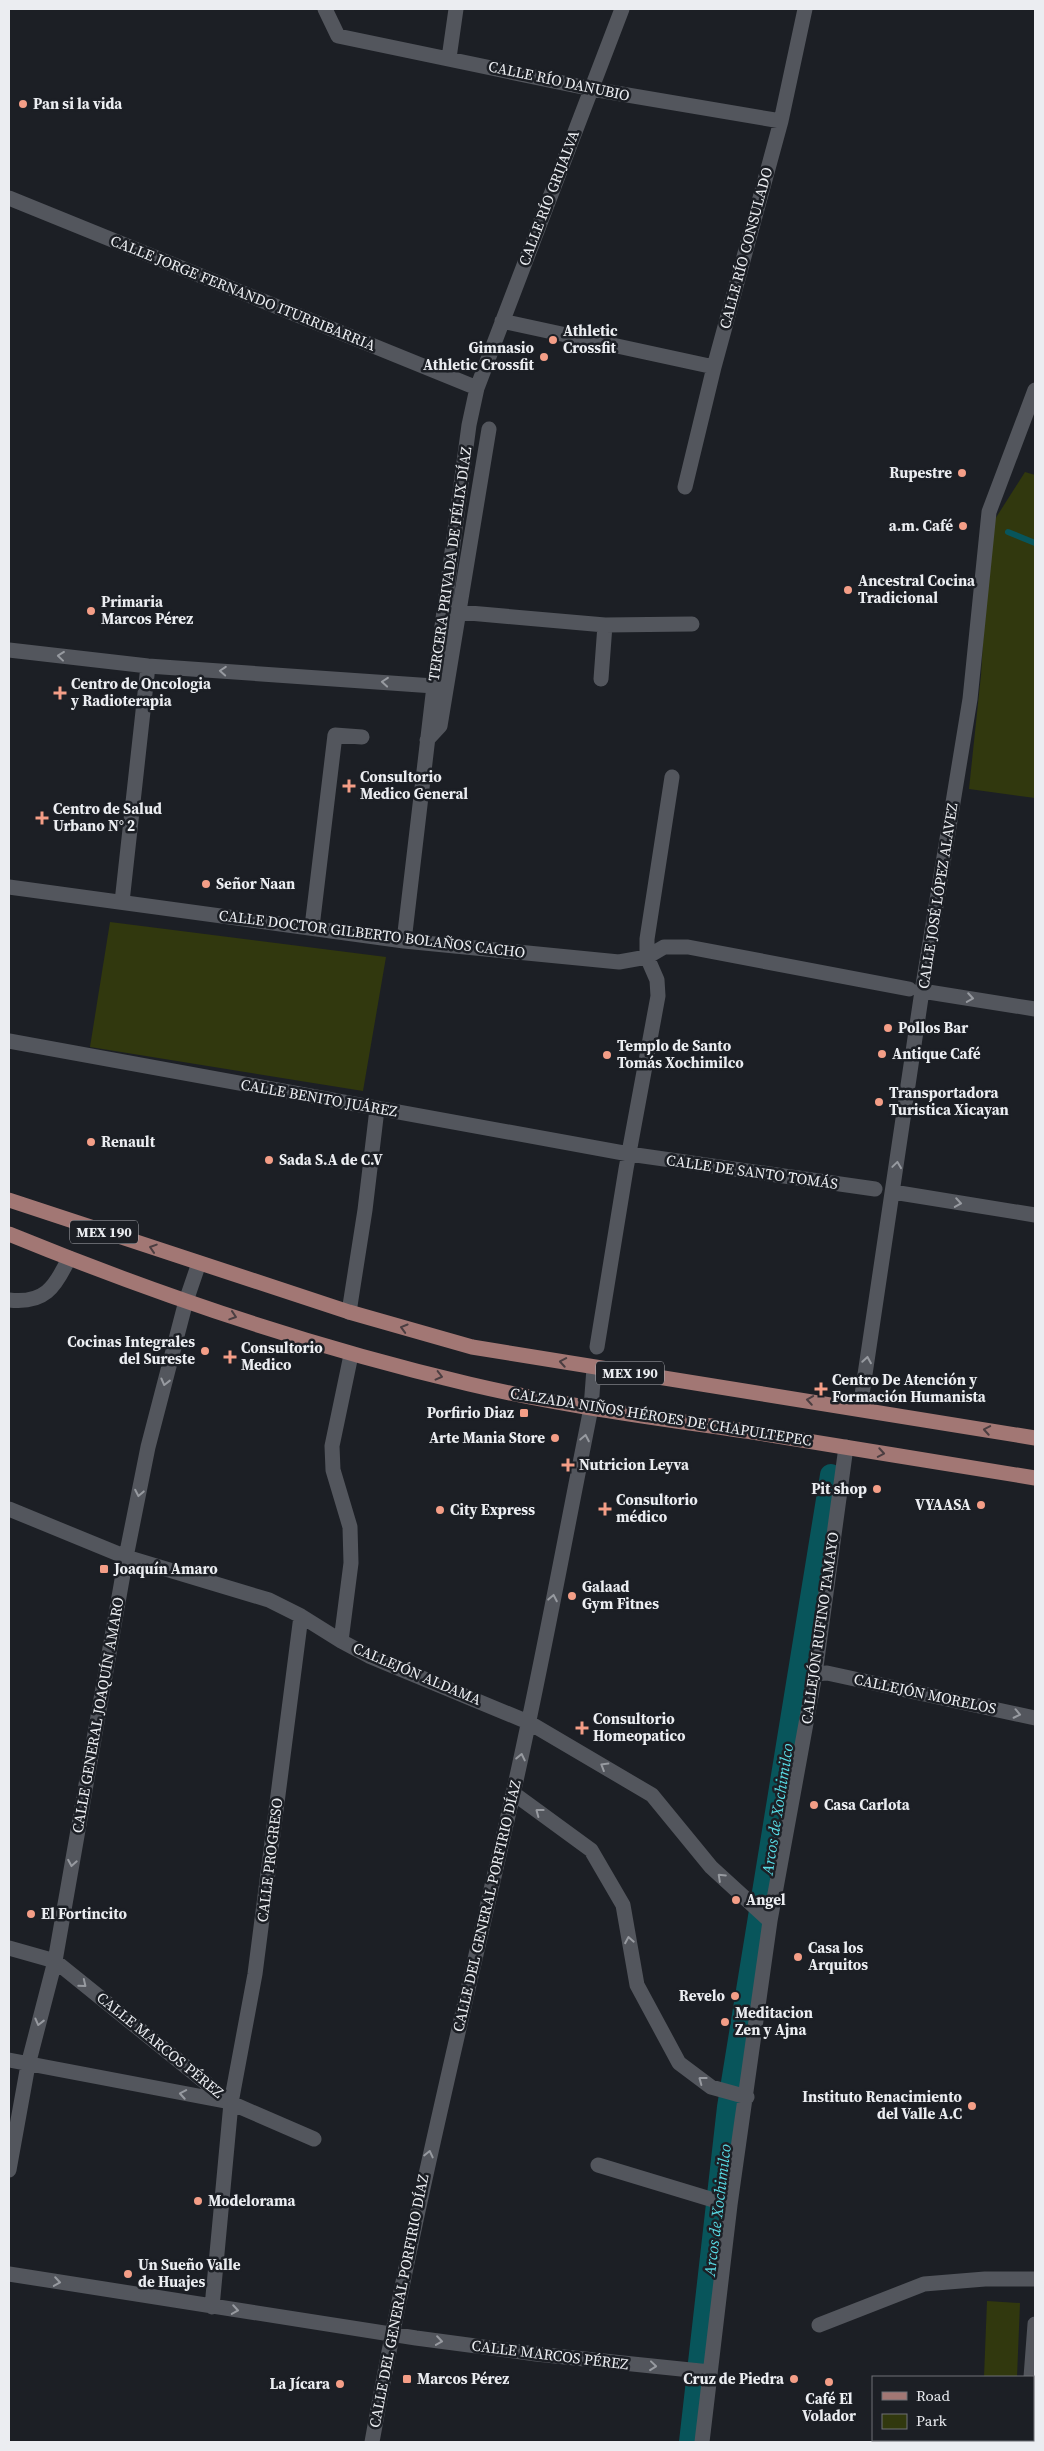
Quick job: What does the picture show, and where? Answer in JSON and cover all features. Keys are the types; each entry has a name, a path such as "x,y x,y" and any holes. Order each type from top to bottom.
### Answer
{"main road":[{"name":"MEX 190","path":"9,1200 349,1312 472,1347 594,1368 860,1408 1035,1438"},
{"name":"CALZADA NIÑOS HÉROES DE CHAPULTEPEC","path":"9,1234 186,1301 351,1354 471,1384 590,1408 1035,1478"}],"street":[{"name":"CALLE RÍO DANUBIO","path":"325,9 338,36 592,89 781,122"},
{"path":"449,58 456,9"},
{"name":"CALLE RÍO GRIJALVA","path":"477,388 622,9"},
{"name":"CALLE RÍO CONSULADO","path":"685,487 714,366 781,122 805,9"},
{"name":"CALLE JORGE FERNANDO ITURRIBARRIA","path":"9,198 477,388"},
{"path":"502,321 714,366"},
{"name":"TERCERA PRIVADA DE FÉLIX DÍAZ","path":"404,941 434,686 469,425 477,388"},
{"name":"CALLE JOSÉ LÓPEZ ALAVEZ","path":"860,1408 893,1192 916,990 970,699 989,512 1035,390"},
{"name":"TERCERA PRIVADA DE FÉLIX DÍAZ","path":"427,740 440,726 489,429"},
{"path":"458,612 605,625 692,624"},
{"path":"601,678 605,625"},
{"path":"9,650 148,666 434,686"},
{"path":"122,902 148,666"},
{"path":"312,928 335,735 362,738"},
{"path":"597,1347 629,1154 658,996 657,980 646,957 646,939 672,777"},
{"name":"CALLE DOCTOR GILBERTO BOLAÑOS CACHO","path":"9,887 404,941 619,962 646,957 664,948 688,947 916,990 1035,1009"},
{"name":"CALLE BENITO JUÁREZ","path":"9,1041 377,1110 629,1154"},
{"path":"349,1312 365,1210 377,1110"},
{"name":"CALLE DE SANTO TOMÁS","path":"629,1154 876,1189"},
{"path":"893,1192 1035,1215"},
{"path":"9,1300 20,1301 42,1297 58,1282 69,1258"},
{"name":"CALLE GENERAL JOAQUÍN AMARO","path":"9,2170 28,2065 55,1961 126,1557 148,1447 186,1301 199,1263"},
{"path":"341,1641 351,1564 350,1527 333,1470 332,1446 351,1354"},
{"name":"CALLE DEL GENERAL PORFIRIO DÍAZ","path":"372,2442 391,2334 423,2182 528,1722 590,1408 594,1368"},
{"name":"CALLEJÓN RUFINO TAMAYO","path":"702,2442 730,2205 747,2097 770,1922 815,1674 846,1447"},
{"name":"CALLEJÓN ALDAMA","path":"10,1510 126,1557 268,1600 301,1616 369,1656 528,1722 652,1794 711,1868 770,1922"},
{"name":"CALLE PROGRESO","path":"212,2307 231,2103 255,1974 301,1616"},
{"name":"CALLEJÓN MORELOS","path":"815,1674 827,1672 1035,1718"},
{"path":"513,1793 590,1850 623,1905 637,1984 679,2063 711,2087 747,2097"},
{"name":"CALLE MARCOS PÉREZ","path":"9,1948 55,1961 231,2103 314,2139"},
{"path":"9,2060 231,2103"},
{"path":"598,2165 730,2205"},
{"name":"CALLE MARCOS PÉREZ","path":"9,2274 391,2334 536,2354 710,2372"},
{"path":"818,2325 924,2284 985,2279 1035,2279"},
{"path":"1031,2376 1035,2324"}],"green space":[{"path":"1025,472 1035,475 1035,798 969,789 981,675 990,527"},
{"path":"110,922 386,957 363,1091 90,1047"},
{"path":"987,2301 1020,2303 1017,2376 984,2376"}],"waterway":[{"path":"1008,532 1035,543"},
{"name":"Arcos de Xochimilco","path":"690,2442 728,2107 831,1475"}],"place":[{"name":"Pan si la vida","path":"23,104"},
{"name":"Athletic Crossfit","path":"553,340"},
{"name":"Gimnasio Athletic Crossfit","path":"544,357"},
{"name":"Rupestre","path":"962,473"},
{"name":"a.m. Café","path":"963,526"},
{"name":"Ancestral Cocina Tradicional","path":"848,590"},
{"name":"Primaria Marcos Pérez","path":"91,611"},
{"name":"Centro de Oncologia y Radioterapia","path":"60,693"},
{"name":"Consultorio Medico General","path":"349,786"},
{"name":"Centro de Salud Urbano N° 2","path":"42,818"},
{"name":"Señor Naan","path":"206,884"},
{"name":"Pollos Bar","path":"888,1028"},
{"name":"Antique Café","path":"882,1054"},
{"name":"Templo de Santo Tomás Xochimilco","path":"607,1055"},
{"name":"Transportadora Turistica Xicayan","path":"879,1102"},
{"name":"Renault","path":"91,1142"},
{"name":"Sada S.A de C.V","path":"269,1160"},
{"name":"Cocinas Integrales del Sureste","path":"205,1351"},
{"name":"Consultorio Medico","path":"230,1357"},
{"name":"Centro De Atención y Formación Humanista","path":"821,1389"},
{"name":"Porfirio Diaz","path":"524,1413"},
{"name":"Arte Mania Store","path":"555,1438"},
{"name":"Nutricion Leyva","path":"568,1465"},
{"name":"Pit shop","path":"877,1489"},
{"name":"VYAASA","path":"981,1505"},
{"name":"Consultorio médico","path":"605,1509"},
{"name":"City Express","path":"440,1510"},
{"name":"Joaquín Amaro","path":"104,1569"},
{"name":"Galaad Gym Fitnes","path":"572,1596"},
{"name":"Consultorio Homeopatico","path":"582,1728"},
{"name":"Casa Carlota","path":"814,1805"},
{"name":"Angel","path":"736,1900"},
{"name":"El Fortincito","path":"31,1914"},
{"name":"Casa los Arquitos","path":"798,1957"},
{"name":"Revelo","path":"735,1996"},
{"name":"Meditacion Zen y Ajna","path":"725,2022"},
{"name":"Instituto Renacimiento del Valle A.C","path":"972,2106"},
{"name":"Modelorama","path":"198,2201"},
{"name":"Un Sueño Valle de Huajes","path":"128,2274"},
{"name":"Marcos Pérez","path":"407,2379"},
{"name":"Cruz de Piedra","path":"794,2379"},
{"name":"Café El Volador","path":"829,2382"},
{"name":"La Jícara","path":"340,2384"}]}
